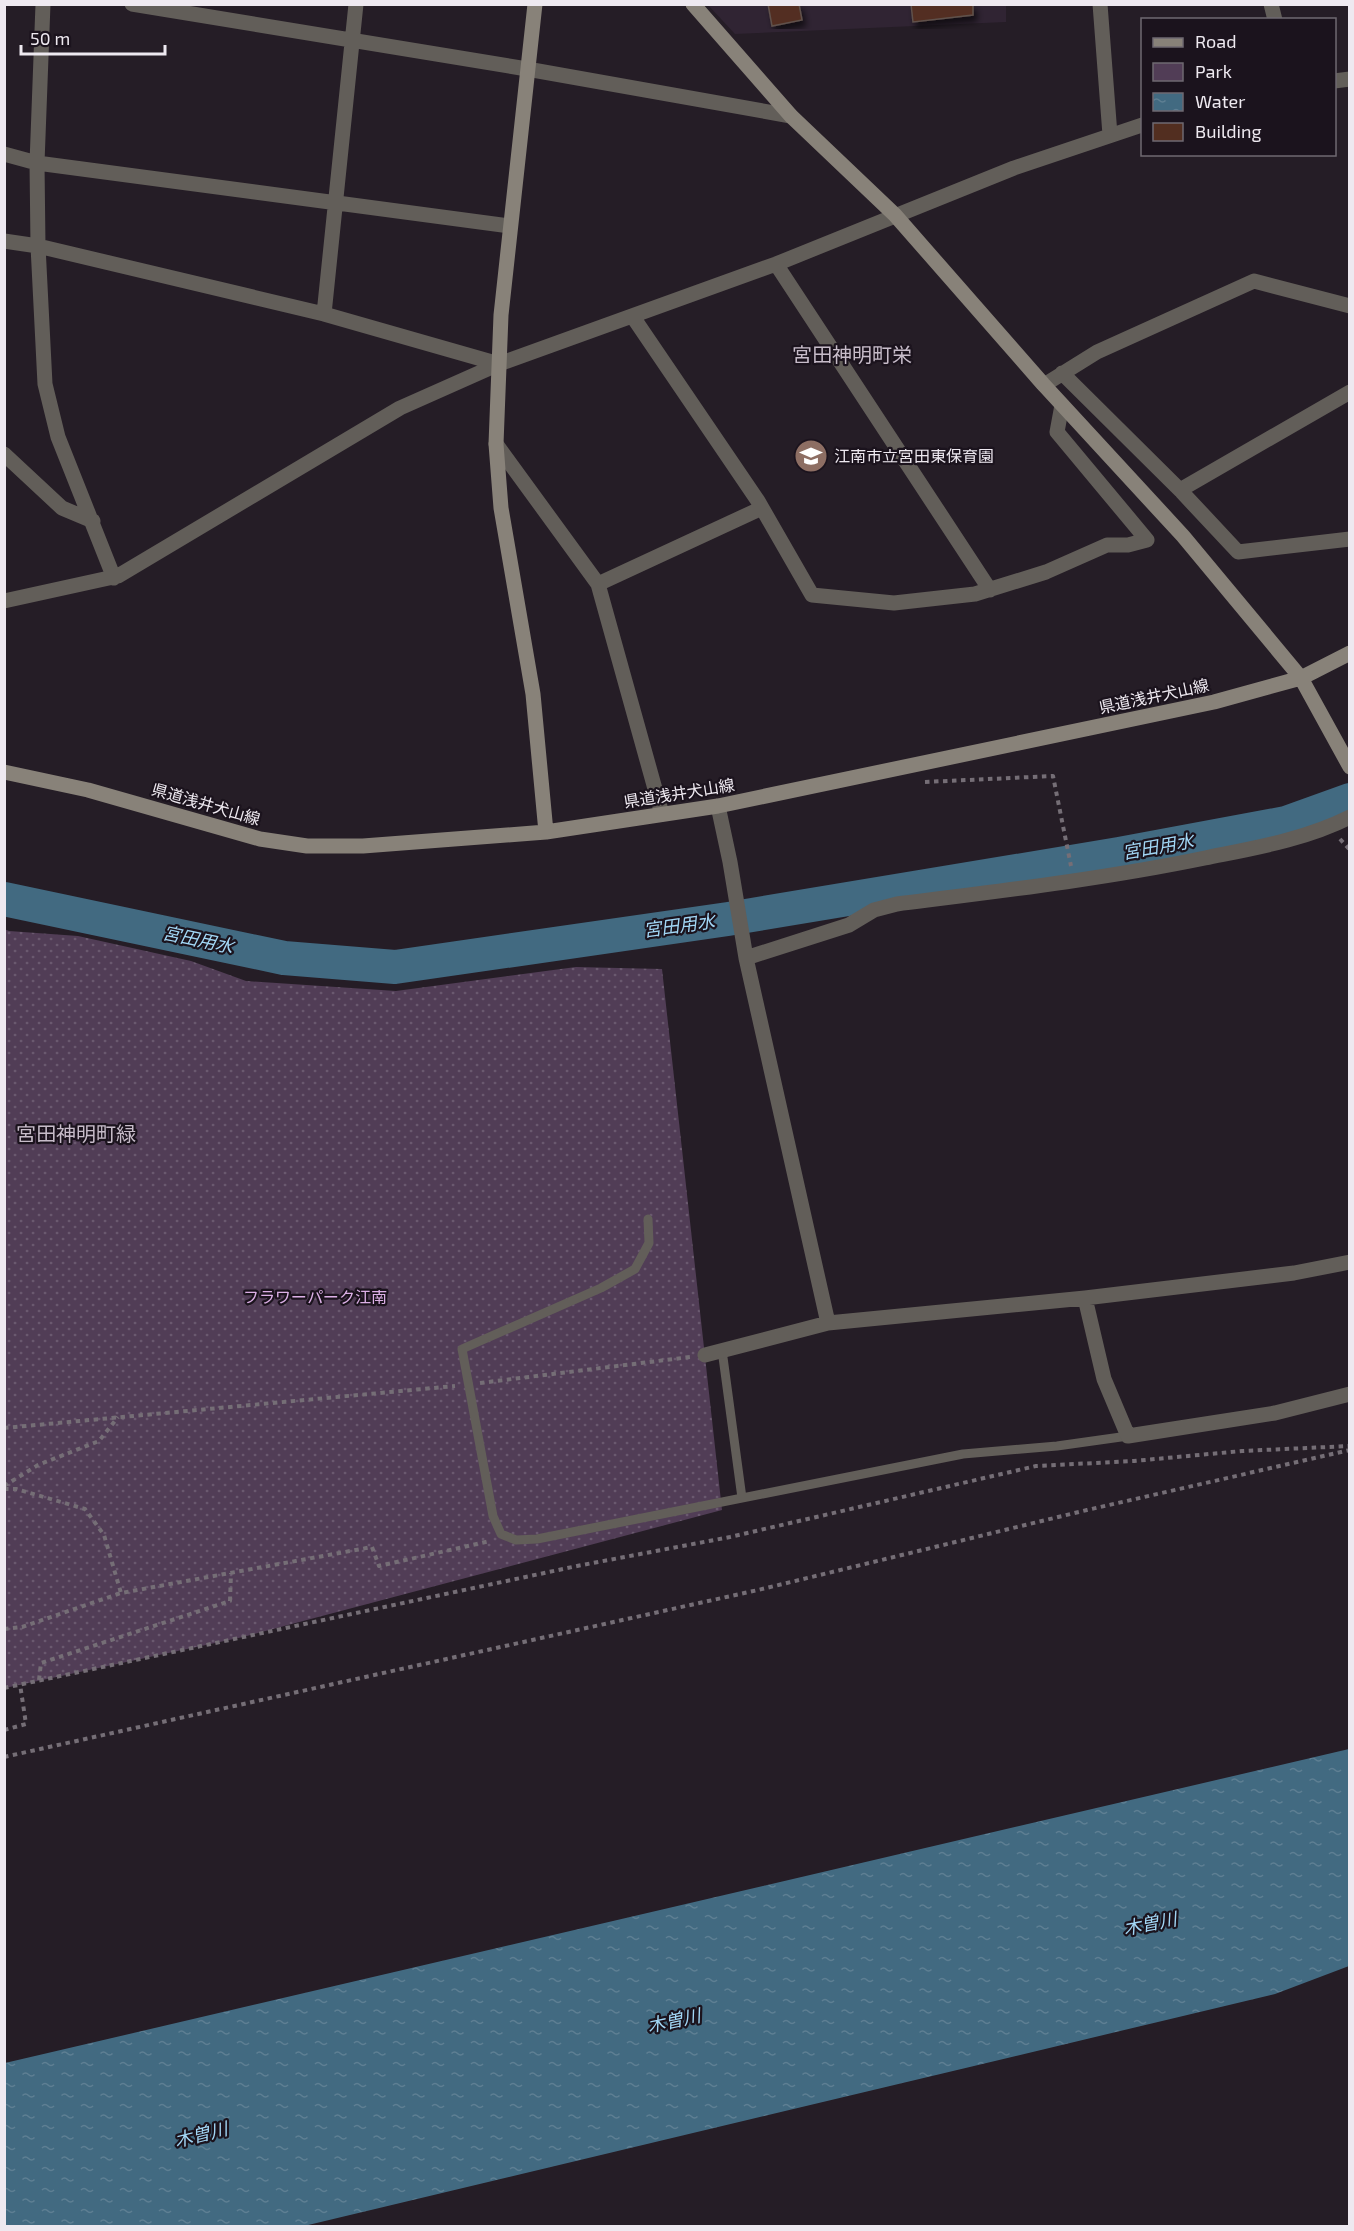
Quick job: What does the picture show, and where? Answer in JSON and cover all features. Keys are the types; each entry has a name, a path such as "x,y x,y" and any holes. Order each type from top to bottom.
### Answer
{"street":[{"path":"43,4 37,163 38,246 45,384 58,437 114,578"},
{"path":"132,4 163,7 791,116"},
{"path":"324,314 356,4"},
{"path":"534,4 501,315 496,444 501,508 533,694 546,832"},
{"path":"693,4 791,116 895,215 1044,385 1183,536 1301,678 1348,764"},
{"path":"1100,4 1110,135"},
{"path":"4,602 114,578 400,408 499,364 776,264 1014,168 1141,127"},
{"path":"4,154 37,163 510,226"},
{"path":"4,241 38,246 324,314 499,364"},
{"path":"776,264 990,590"},
{"path":"1044,385 1096,352 1254,281 1350,306"},
{"path":"633,317 762,507 812,595 894,603 975,594 1046,572 1107,545 1128,545 1148,540 1057,432 1062,405"},
{"path":"1062,373 1180,490 1238,552 1350,539"},
{"path":"1180,490 1350,392"},
{"path":"496,444 598,584 662,814"},
{"path":"4,454 62,508 93,521"},
{"path":"598,584 762,507"},
{"name":"県道浅井犬山線","path":"4,772 88,789 260,838 307,846 363,846 546,832 718,806 1214,702 1301,678 1350,653"},
{"path":"718,806 746,958 828,1323"},
{"path":"746,958 849,925 874,910 897,904 1073,882 1181,863 1288,840 1330,827 1350,817"},
{"path":"705,1355 828,1323 1086,1298 1294,1274 1350,1262"},
{"path":"1086,1298 1104,1379 1128,1436 1275,1413 1350,1394"}],"lane":[{"path":"648,1219 649,1243 635,1269 601,1288 462,1349 493,1516 501,1534 516,1540 537,1539 963,1454 1057,1446 1128,1436"},
{"path":"723,1350 742,1498"}],"path":[{"path":"900,769 925,782 1053,776 1072,874"},
{"path":"4,1428 468,1385 705,1355"},
{"path":"4,1487 38,1465 99,1441 118,1417"},
{"path":"4,1688 577,1566 730,1537 1036,1466 1134,1461 1242,1450 1350,1448"},
{"path":"4,1757 736,1595 1350,1448"},
{"path":"4,1487 85,1509 104,1535 121,1593"},
{"path":"4,1629 22,1627 121,1593 372,1547 379,1566 486,1543 501,1534"},
{"path":"39,1680 41,1663 230,1601 231,1573"},
{"path":"4,1730 26,1724 20,1684"}],"shaded area":[{"path":"708,5 1006,5 1006,22 735,34"}],"green space":[{"name":"フラワーパーク江南","path":"4,929 78,936 191,961 246,981 396,991 576,967 662,969 722,1510 243,1637 5,1688"}],"water":[{"name":"木曽川","path":"1349,1749 1349,1966 1275,1994 304,2226 5,2226 5,2063"}],"building":[{"path":"768,4 799,4 802,20 772,26"},
{"path":"911,4 973,4 973,15 913,22"}],"waterway":[{"name":"宮田用水","path":"4,899 284,958 395,967 728,919 1119,854 1286,823 1350,800"}],"place":[{"name":"江南市立宮田東保育園","path":"811,456"}],"district":[{"name":"宮田神明町栄","path":"852,355"},
{"name":"宮田神明町緑","path":"76,1134"}]}
